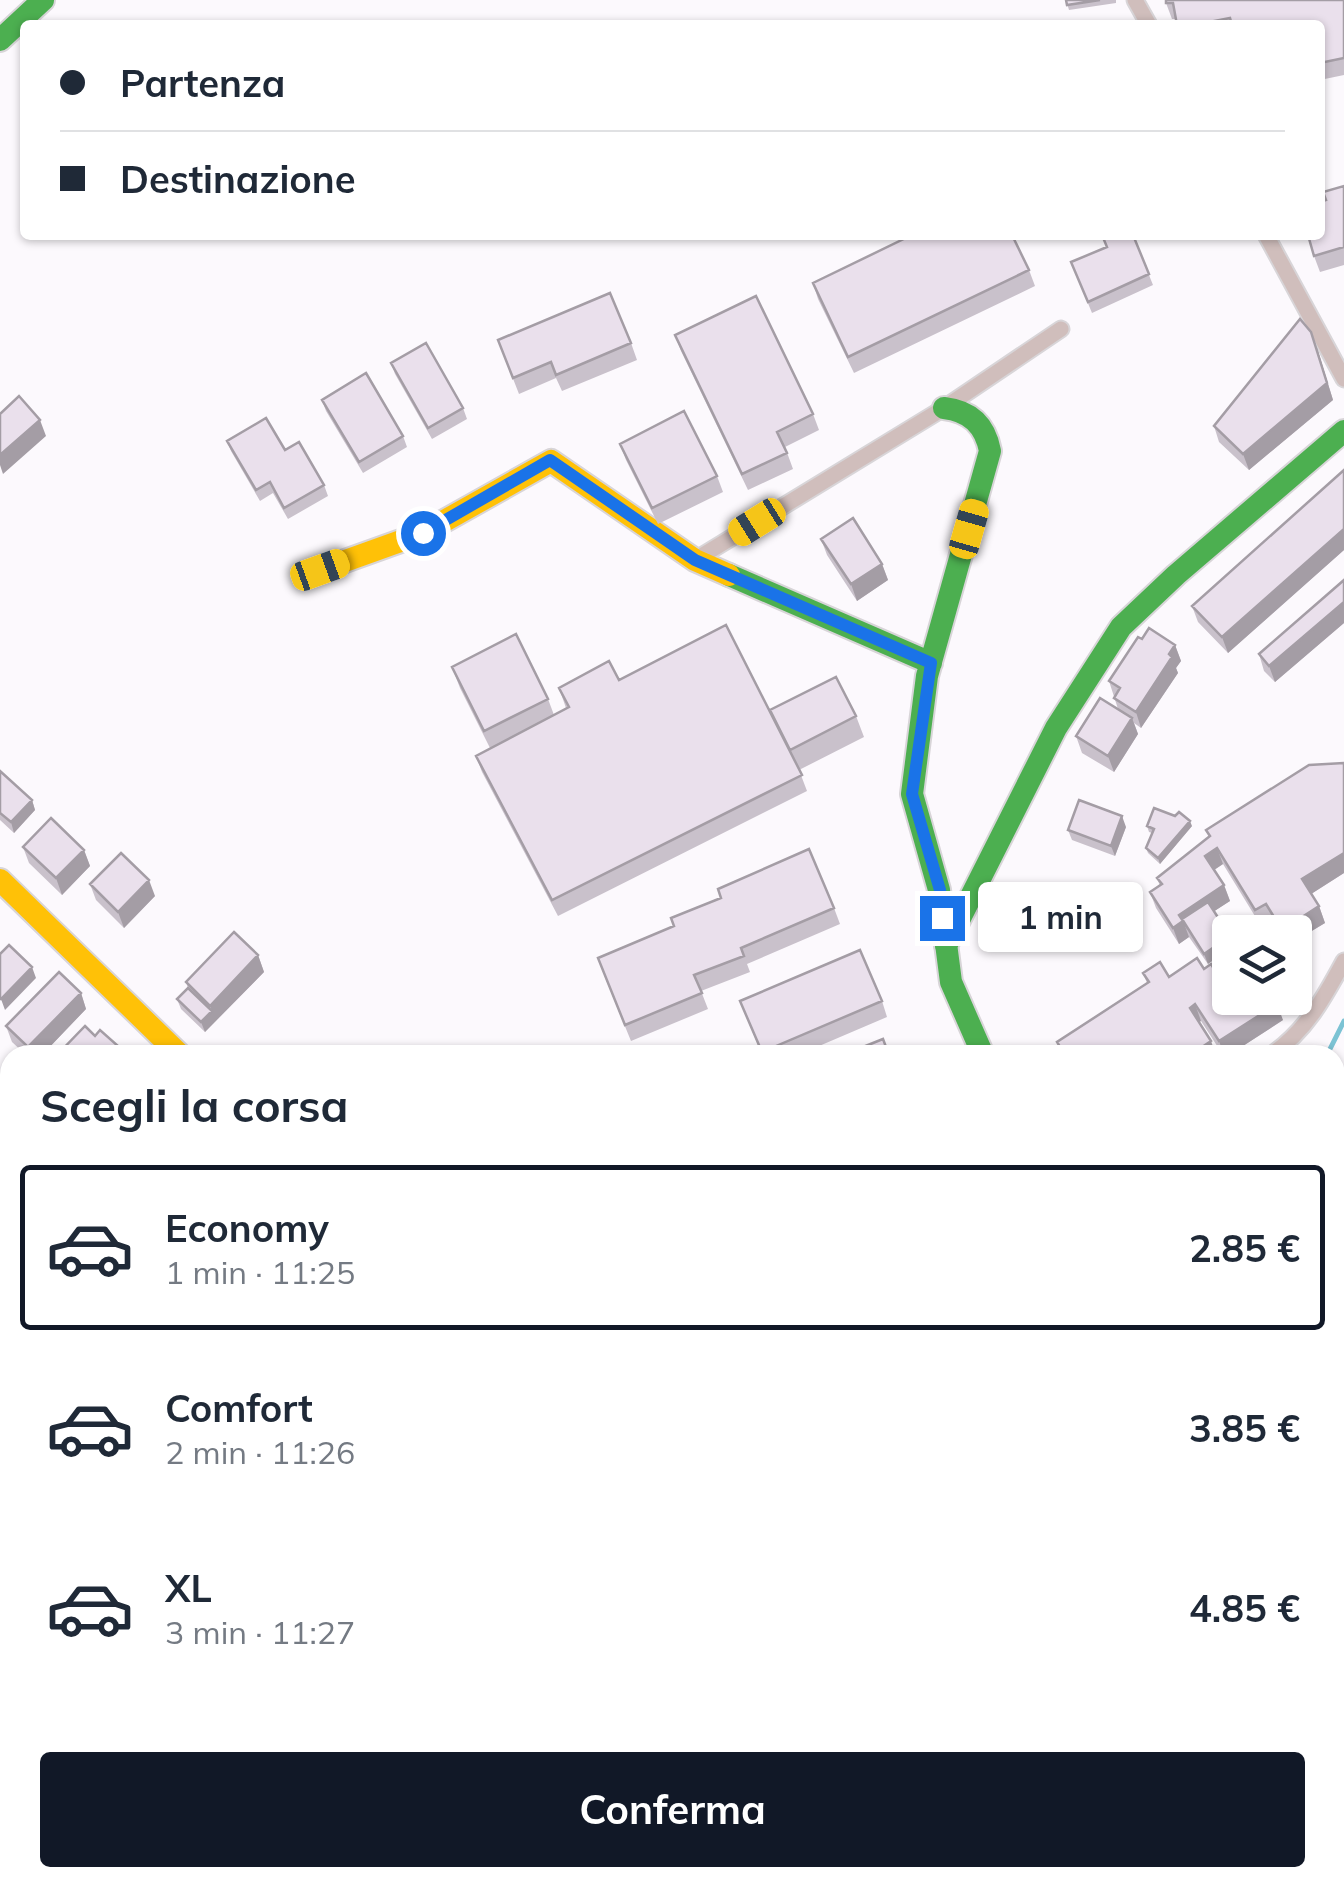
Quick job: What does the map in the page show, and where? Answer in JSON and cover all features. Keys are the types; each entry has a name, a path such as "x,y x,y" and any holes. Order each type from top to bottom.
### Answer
{"street":[{"path":"22,20 43,0"},
{"path":"0,40 20,21"},
{"path":"1269,240 1344,379"},
{"path":"695,560 944,408 1061,329"},
{"path":"944,408 962,411 978,422 990,451 931,663 912,794 940,890 951,982 979,1045"},
{"path":"946,946 1056,728 1121,627 1344,431"},
{"path":"320,570 423,533 550,460 695,560 931,663"},
{"path":"0,880 170,1045"},
{"path":"1286,1045 1318,1011 1344,961"}],"building":[{"path":"1066,0 1100,0 1067,5"},
{"path":"1344,0 1344,58 1325,62 1325,20 1176,20 1173,3 1166,3"},
{"path":"1344,186 1344,247 1314,256 1309,240 1325,240 1325,191"},
{"path":"902,240 1014,240 1029,270 848,357 813,283"},
{"path":"1104,240 1135,240 1149,274 1088,302 1071,262 1107,247"},
{"path":"610,293 631,343 556,375 551,362 513,378 498,340"},
{"path":"756,296 813,414 777,432 787,453 742,474 675,335"},
{"path":"1300,319 1311,332 1327,383 1243,454 1214,426"},
{"path":"426,343 463,408 428,428 391,363"},
{"path":"366,373 403,436 359,462 322,400"},
{"path":"19,396 40,420 0,455 0,414"},
{"path":"684,411 717,476 652,508 620,444"},
{"path":"266,418 285,450 299,442 324,485 284,508 270,482 256,490 227,441"},
{"path":"1344,470 1344,529 1222,637 1192,606"},
{"path":"853,518 882,564 851,584 821,539"},
{"path":"1344,580 1344,602 1269,666 1259,654"},
{"path":"726,625 802,775 552,900 476,756 569,707 559,688 609,661 619,680"},
{"path":"1149,628 1175,645 1169,654 1172,657 1136,712 1114,698 1120,688 1109,681 1138,637 1142,639"},
{"path":"516,634 548,699 484,731 452,667"},
{"path":"836,677 856,716 790,750 770,710"},
{"path":"1100,698 1132,718 1108,756 1076,736"},
{"path":"1344,763 1344,853 1302,879 1319,906 1305,915 1273,915 1266,904 1255,910 1217,848 1205,856 1224,885 1179,915 1183,921 1173,928 1150,892 1162,884 1157,878 1210,836 1206,830 1309,765"},
{"path":"0,771 32,800 11,822 0,813"},
{"path":"1079,800 1122,816 1111,846 1068,830"},
{"path":"1154,808 1175,816 1179,812 1190,821 1158,858 1146,848 1154,829 1147,826"},
{"path":"51,818 84,850 56,878 23,847"},
{"path":"809,849 834,908 741,948 744,956 694,975 702,993 625,1025 598,958 674,926 671,918 721,898 718,889"},
{"path":"121,853 149,880 118,912 90,884"},
{"path":"1208,902 1216,915 1212,915 1212,948 1204,954 1182,919"},
{"path":"234,932 258,955 210,1006 186,982"},
{"path":"9,945 32,967 1,999 0,954"},
{"path":"860,950 882,1001 778,1045 759,1045 740,1001"},
{"path":"1197,958 1204,969 1211,964 1212,1015 1260,1015 1219,1041 1195,1004 1190,1008 1211,1041 1205,1045 1059,1045 1057,1042 1149,982 1143,973 1160,962 1169,977"},
{"path":"59,972 81,993 30,1045 6,1026"},
{"path":"188,988 212,1011 201,1022 177,999"},
{"path":"85,1026 95,1036 100,1030 117,1045 67,1045"}],"waterway":[{"path":"1332,1045 1344,1021"}],"traffic: fast":[{"path":"22,20 43,0"},
{"path":"0,40 20,21"},
{"path":"944,408 975,421 990,451 927,676 912,794 939,890 951,982 979,1045"},
{"path":"946,946 1056,728 1121,627 1344,431"},
{"path":"729,575 931,663"}],"traffic: slow":[{"path":"320,570 423,533 551,461 695,560 729,575"},
{"path":"0,880 170,1045"}],"route":[{"path":"423,533 550,460 695,560 931,663 912,794 940,890 942,918"}]}
